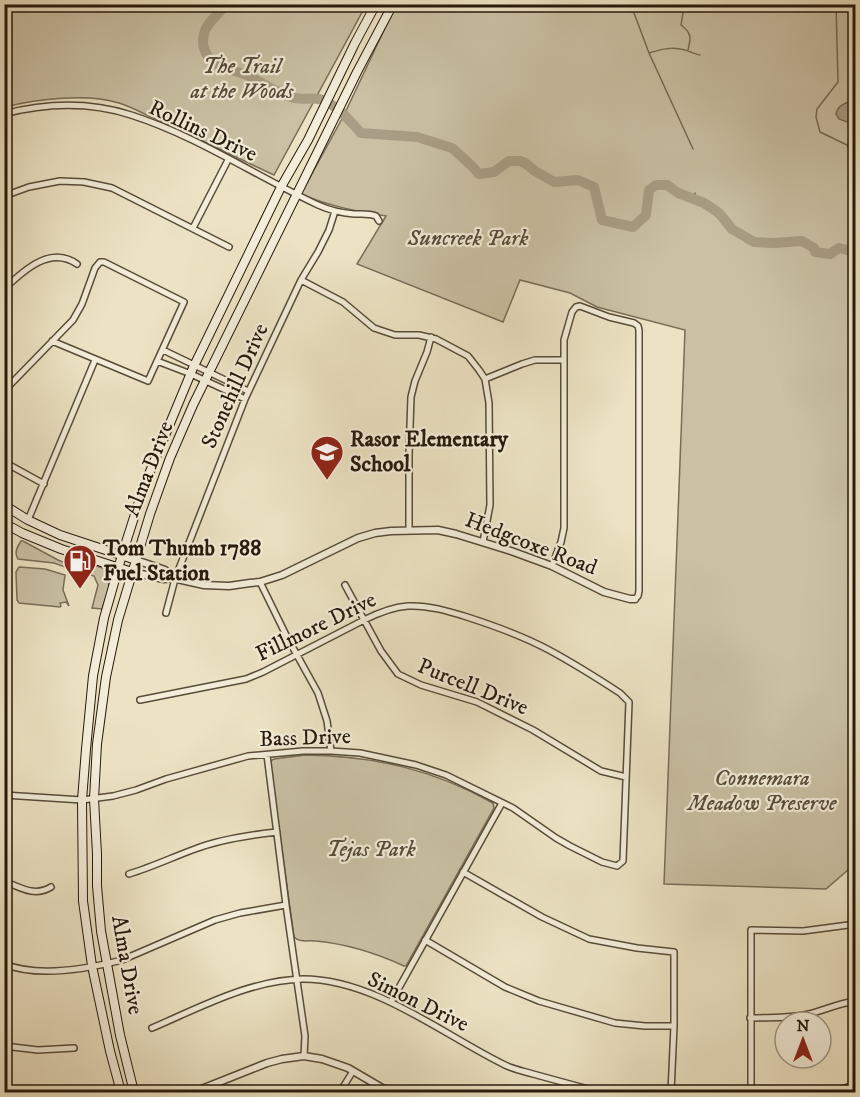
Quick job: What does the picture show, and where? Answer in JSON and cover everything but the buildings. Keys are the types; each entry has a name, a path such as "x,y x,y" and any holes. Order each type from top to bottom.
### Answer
{"main road":[{"name":"Alma Drive","path":"121,1092 92,966 84,901 82,800 86,742 93,676 104,618 144,486 194,365 281,187 308,140 376,4"},
{"name":"Alma Drive","path":"134,1092 120,1035 101,931 97,894 94,799 97,744 106,677 118,620 135,560 170,458 207,376 296,194 393,4"},
{"path":"158,453 170,458"},
{"name":"Hedgcoxe Road","path":"4,505 28,520 60,535 135,560"},
{"path":"22,533 28,520"},
{"name":"Hedgcoxe Road","path":"4,523 22,533 132,572"},
{"path":"93,676 106,677"}],"street":[{"name":"Rollins Drive","path":"4,114 51,105 96,108 130,115 182,135 321,207 352,214 372,214 378,221"},
{"path":"193,228 228,160"},
{"path":"4,196 29,187 60,181 84,182 112,189 229,247"},
{"name":"Stonehill Drive","path":"166,613 174,578 248,391 301,280 329,230 335,211"},
{"path":"4,289 23,271 44,260 67,257 78,264"},
{"path":"4,391 52,341 73,320 82,304 95,268 100,262 184,302 148,381 52,341"},
{"path":"301,280 343,302 367,323 381,331 395,335 431,337 444,342 474,362 485,379 489,403 490,505 483,542"},
{"path":"552,566 564,528 563,360 566,331 572,312 576,308 583,307 638,326 639,591 635,598"},
{"path":"410,530 411,397 431,337"},
{"path":"163,350 194,365 207,376 245,399"},
{"path":"28,520 95,360"},
{"path":"485,379 522,363 535,360 563,360"},
{"path":"157,361 248,391"},
{"path":"4,462 44,484"},
{"name":"Hedgcoxe Road","path":"132,572 204,585 229,586 260,582 282,575 358,538 375,533 438,530 483,542 552,566 604,592 630,599 635,598"},
{"name":"Hedgcoxe Road","path":"135,560 165,570 174,578"},
{"path":"260,582 296,655 318,693 327,721 331,751"},
{"name":"Purcell Drive","path":"345,585 381,651 398,674 421,685 477,702 533,730 601,771 626,777"},
{"name":"Fillmore Drive","path":"140,700 246,679 379,612 405,606 422,606 455,613 512,633 547,649 620,693 629,702 626,777"},
{"name":"Bass Drive","path":"4,795 94,799 136,790 166,778 248,756 303,751 360,753 416,765 446,775 513,808 570,846 616,866 623,858 626,777"},
{"path":"267,755 305,1036 304,1056"},
{"path":"390,1002 502,803"},
{"path":"129,874 197,848 222,841 277,832"},
{"path":"463,872 542,917 589,939 674,952 671,1092"},
{"path":"4,881 35,893 44,892 51,887"},
{"path":"4,964 30,971 43,971 107,964 122,960 215,921 240,913 286,905"},
{"path":"751,1092 751,930 803,931 855,924"},
{"path":"425,940 505,987 539,1000 615,1023 674,1026"},
{"name":"Simon Drive","path":"152,1028 245,989 267,983 296,980 320,981 340,984 380,996 505,1065 599,1092"},
{"path":"750,1018 785,1018 823,1011 835,1005 855,1001"},
{"path":"4,1046 38,1050 74,1048"},
{"path":"194,1092 267,1063 304,1056 322,1059 353,1071 389,1092"},
{"path":"340,1092 353,1071"},
{"path":"834,1092 855,1085"}],"green space":[{"name":"The Trail at the Woods","path":"4,5 366,5 274,175 119,103 92,98 62,98 5,107"},
{"path":"396,5 855,5 856,863 826,889 664,884 685,330 597,307 570,293 520,280 503,322 357,264 386,216 332,205 301,194 344,115"},
{"path":"21,541 68,564 65,567 54,563 18,559 16,550"},
{"path":"84,562 109,570 112,577 102,609 92,608 98,585 94,576 78,571 78,565"},
{"path":"19,567 45,569 65,575 63,590 69,606 66,602 60,603 60,607 19,603 16,572"},
{"name":"Tejas Park","path":"305,755 355,758 402,767 448,781 493,803 494,808 406,966 350,947 328,942 301,941 294,937 270,763 274,759"}],"shaded area":[{"path":"855,98 855,125 839,119 836,114 841,106"}],"waterway":[{"path":"226,4 207,26 204,34 206,54 216,64 249,76 289,96 298,99 323,100 339,110 361,133 417,137 452,148 479,174 494,172 509,161 520,161 554,182 578,180 594,187 602,220 633,227 646,215 649,190 656,185 667,185 678,193 704,203 719,213 732,229 754,242 802,241 814,248 815,252 830,254 839,248 856,252"},
{"path":"629,4 693,149"},
{"path":"682,4 681,25 690,36 688,50"},
{"path":"836,4 838,82 817,109 816,117 820,132 847,145 856,158"},
{"path":"649,53 676,48 700,55"},
{"path":"695,193 695,200"}],"place":[{"name":"Rasor Elementary School","path":"327,481"},
{"name":"Tom Thumb 1788 Fuel Station","path":"80,590"}],"park label":[{"name":"Suncreek Park","path":"468,238"},
{"name":"Connemara Meadow Preserve","path":"762,790"}]}
